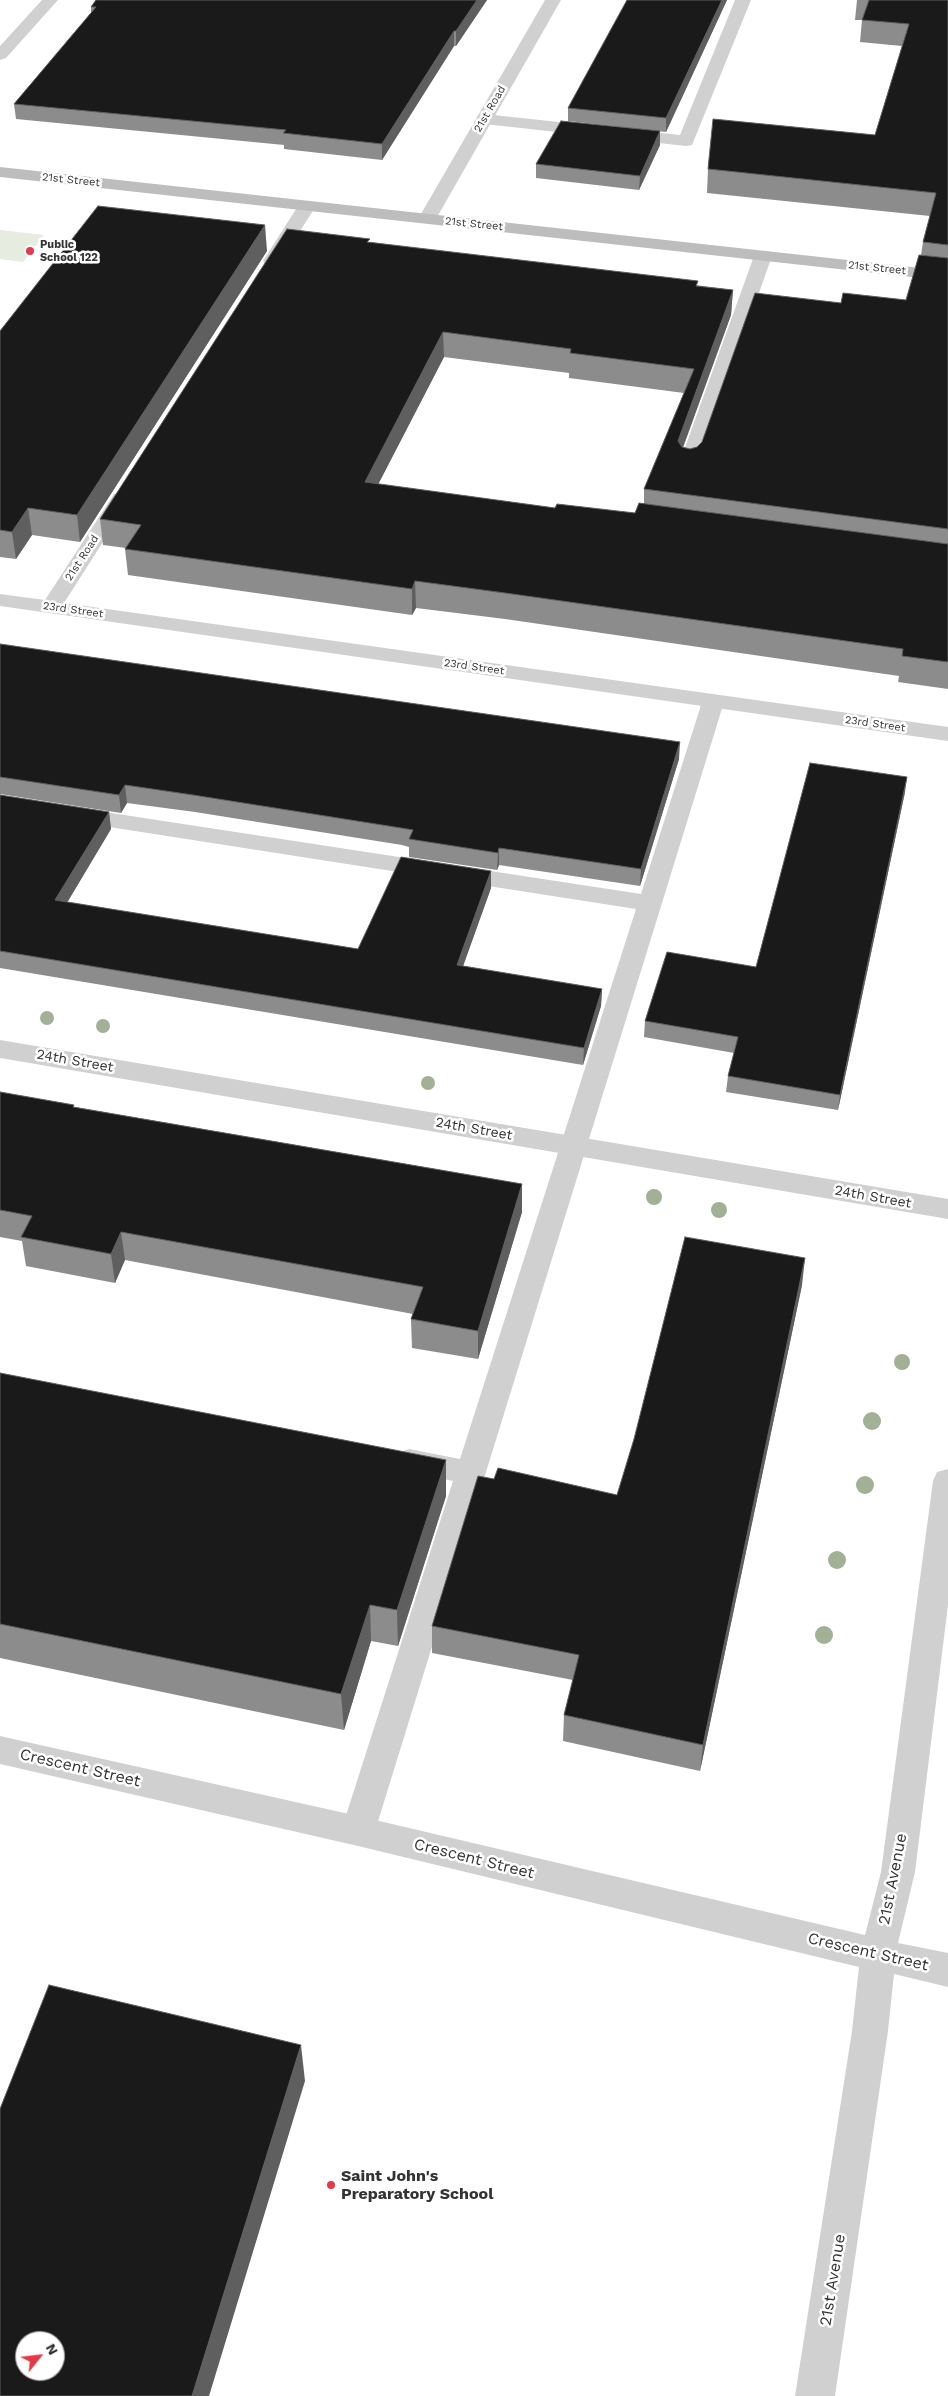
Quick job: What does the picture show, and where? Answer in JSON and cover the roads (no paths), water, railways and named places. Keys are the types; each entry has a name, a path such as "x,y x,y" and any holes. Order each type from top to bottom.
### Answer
{"street":[{"path":"0,55 50,0"},
{"name":"21st Road","path":"427,219 554,0"},
{"path":"484,119 686,140 742,0"},
{"name":"21st Street","path":"0,172 948,276"},
{"path":"260,279 307,206"},
{"path":"688,467 763,256"},
{"name":"21st Road","path":"51,607 128,486"},
{"name":"23rd Street","path":"0,600 948,734"},
{"path":"358,1831 714,702"},
{"path":"0,803 650,903"},
{"name":"24th Street","path":"0,1048 948,1209"},
{"path":"382,1456 471,1473"},
{"name":"21st Avenue","path":"815,2396 868,2041 878,1954 898,1872 948,1481"},
{"name":"Crescent Street","path":"0,1750 358,1831 948,1970"}],"place":[{"name":"Public School 122","path":"30,251"},
{"name":"Saint John's Preparatory School","path":"331,2185"}]}
